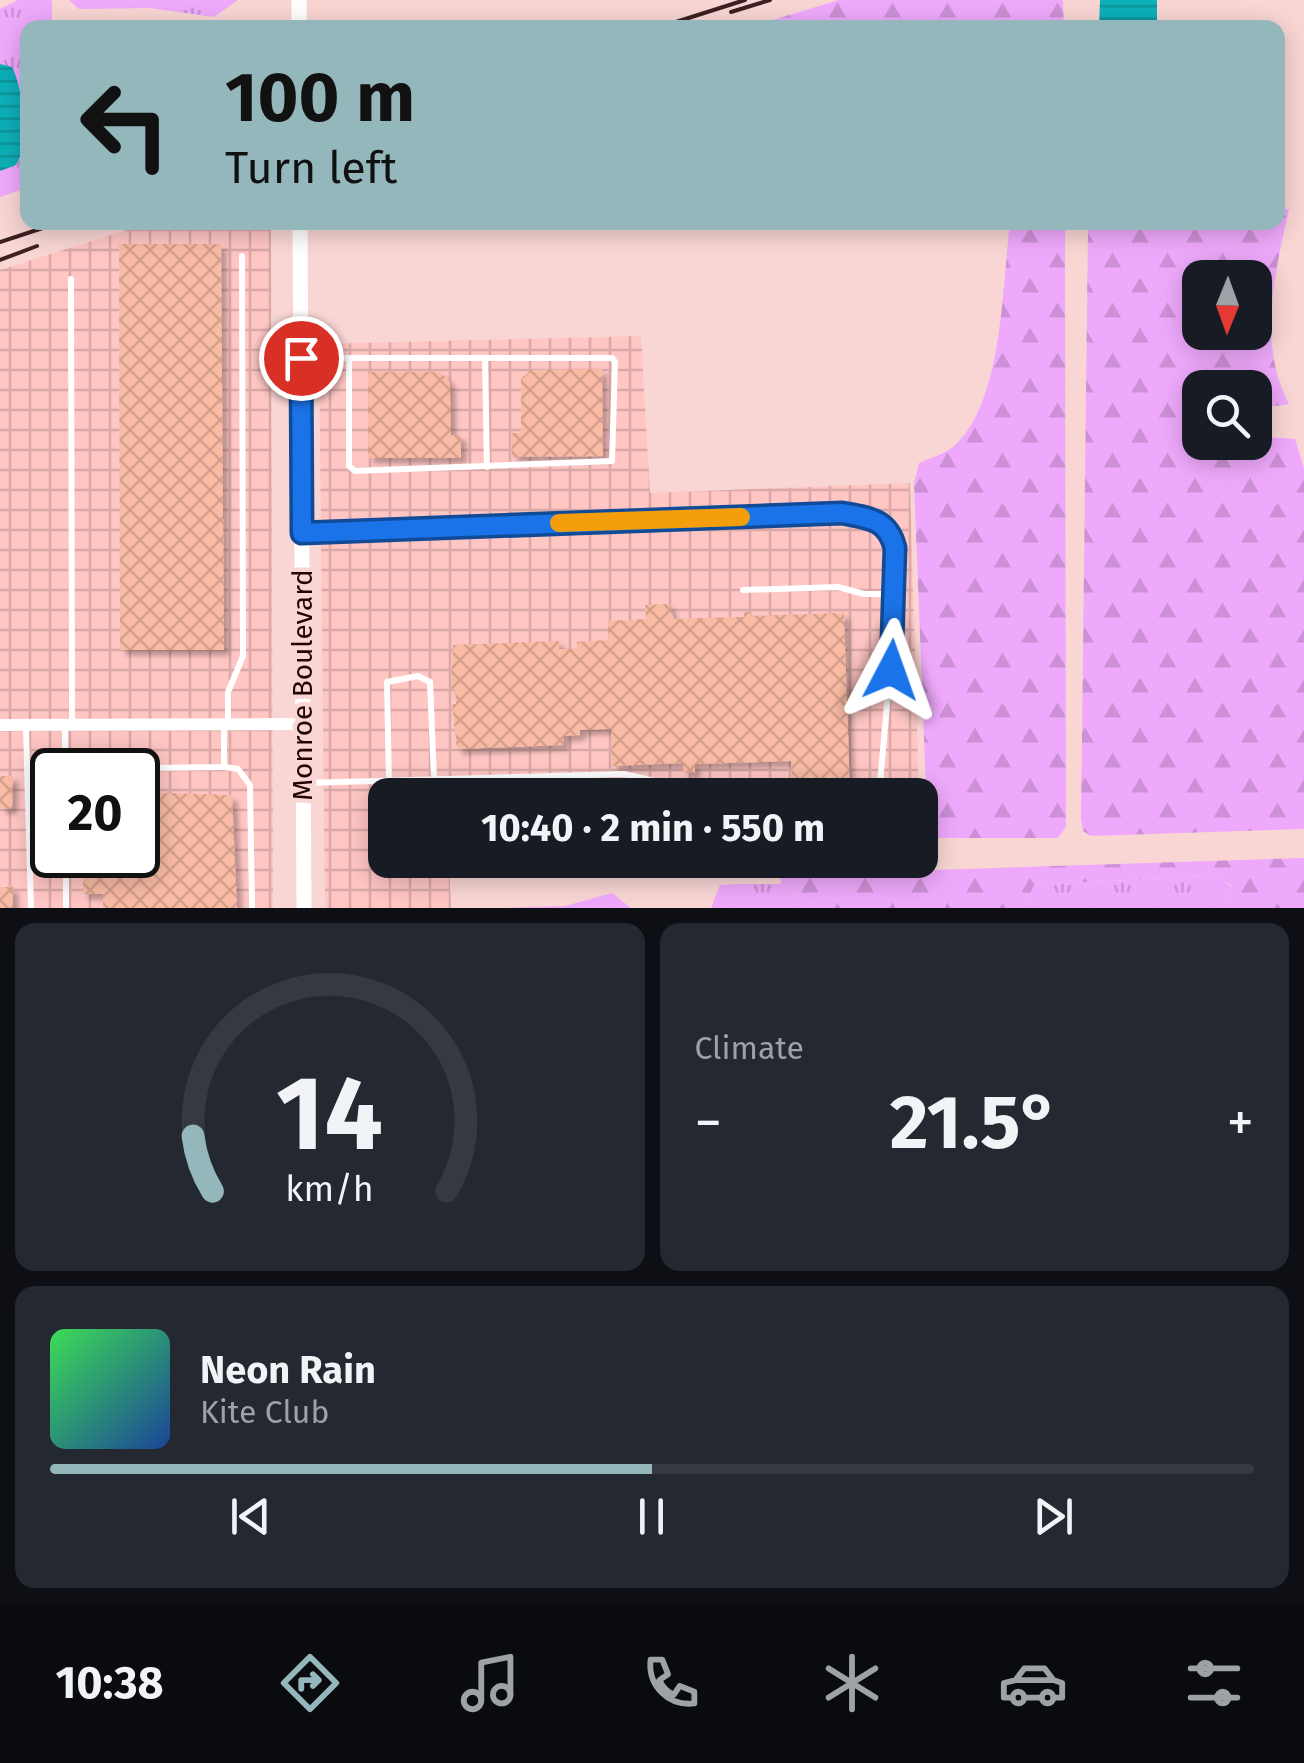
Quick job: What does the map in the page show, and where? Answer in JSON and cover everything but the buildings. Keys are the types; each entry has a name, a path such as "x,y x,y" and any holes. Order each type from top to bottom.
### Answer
{"street":[{"name":"Monroe Boulevard","path":"300,230 304,908"},
{"path":"0,726 302,724"}],"lane":[{"path":"224,767 228,692 243,656 242,256"},
{"path":"67,748 71,279"},
{"path":"301,358 349,358 485,360 612,358 612,462 355,471 349,466 349,358"},
{"path":"485,360 487,467"},
{"path":"302,533 842,513 876,520 890,531 896,594 880,778"},
{"path":"743,590 838,587 864,594 896,594"},
{"path":"389,778 387,682 418,676 430,682 434,778"},
{"path":"26,725 32,908"},
{"path":"160,768 238,768 250,785 252,908"},
{"path":"472,778 624,774 641,778"},
{"path":"302,783 368,781"},
{"path":"66,878 66,908"}],"shaded area":[{"path":"127,230 271,230 273,908 0,908 0,270"},
{"path":"641,336 650,493 910,483 919,778 368,778 368,878 450,878 451,908 325,908 319,344"}],"green space":[{"path":"18,0 52,0 52,20 20,20 20,190 0,197 0,9"},
{"path":"69,0 238,0 214,17 149,8 79,9"},
{"path":"839,0 1063,0 1064,20 773,20"},
{"path":"1009,230 1065,230 1066,827 1058,838 938,838 938,778 926,778 914,483 919,463 954,446 970,427 982,402 997,342"},
{"path":"1088,230 1285,230 1272,308 1272,260 1182,260 1182,350 1272,350 1272,341 1279,381 1289,404 1272,406 1272,370 1182,370 1182,460 1272,460 1272,437 1295,439 1304,468 1304,829 1091,836 1083,831"},
{"path":"1304,858 1304,908 1229,908 1232,886 1204,876 1034,885 1023,908 819,908 781,884 780,878 938,878 938,870"},
{"path":"1204,876 1223,880 1232,887 1229,908 1023,908 1033,885"},
{"path":"781,884 819,908 711,908 720,885"},
{"path":"612,893 631,908 503,908 565,906"}],"water":[{"path":"1100,0 1157,0 1157,20 1099,20"},
{"path":"0,64 12,67 20,93 20,156 16,165 0,171"}],"railway":[{"path":"682,20 745,0"},
{"path":"731,12 770,0"},
{"path":"0,242 37,230"},
{"path":"0,260 37,246"}],"slow traffic":[{"path":"559,523 741,517"}],"route":[{"path":"301,358 302,533 842,513 876,520 890,531 895,548 891,670"}]}
